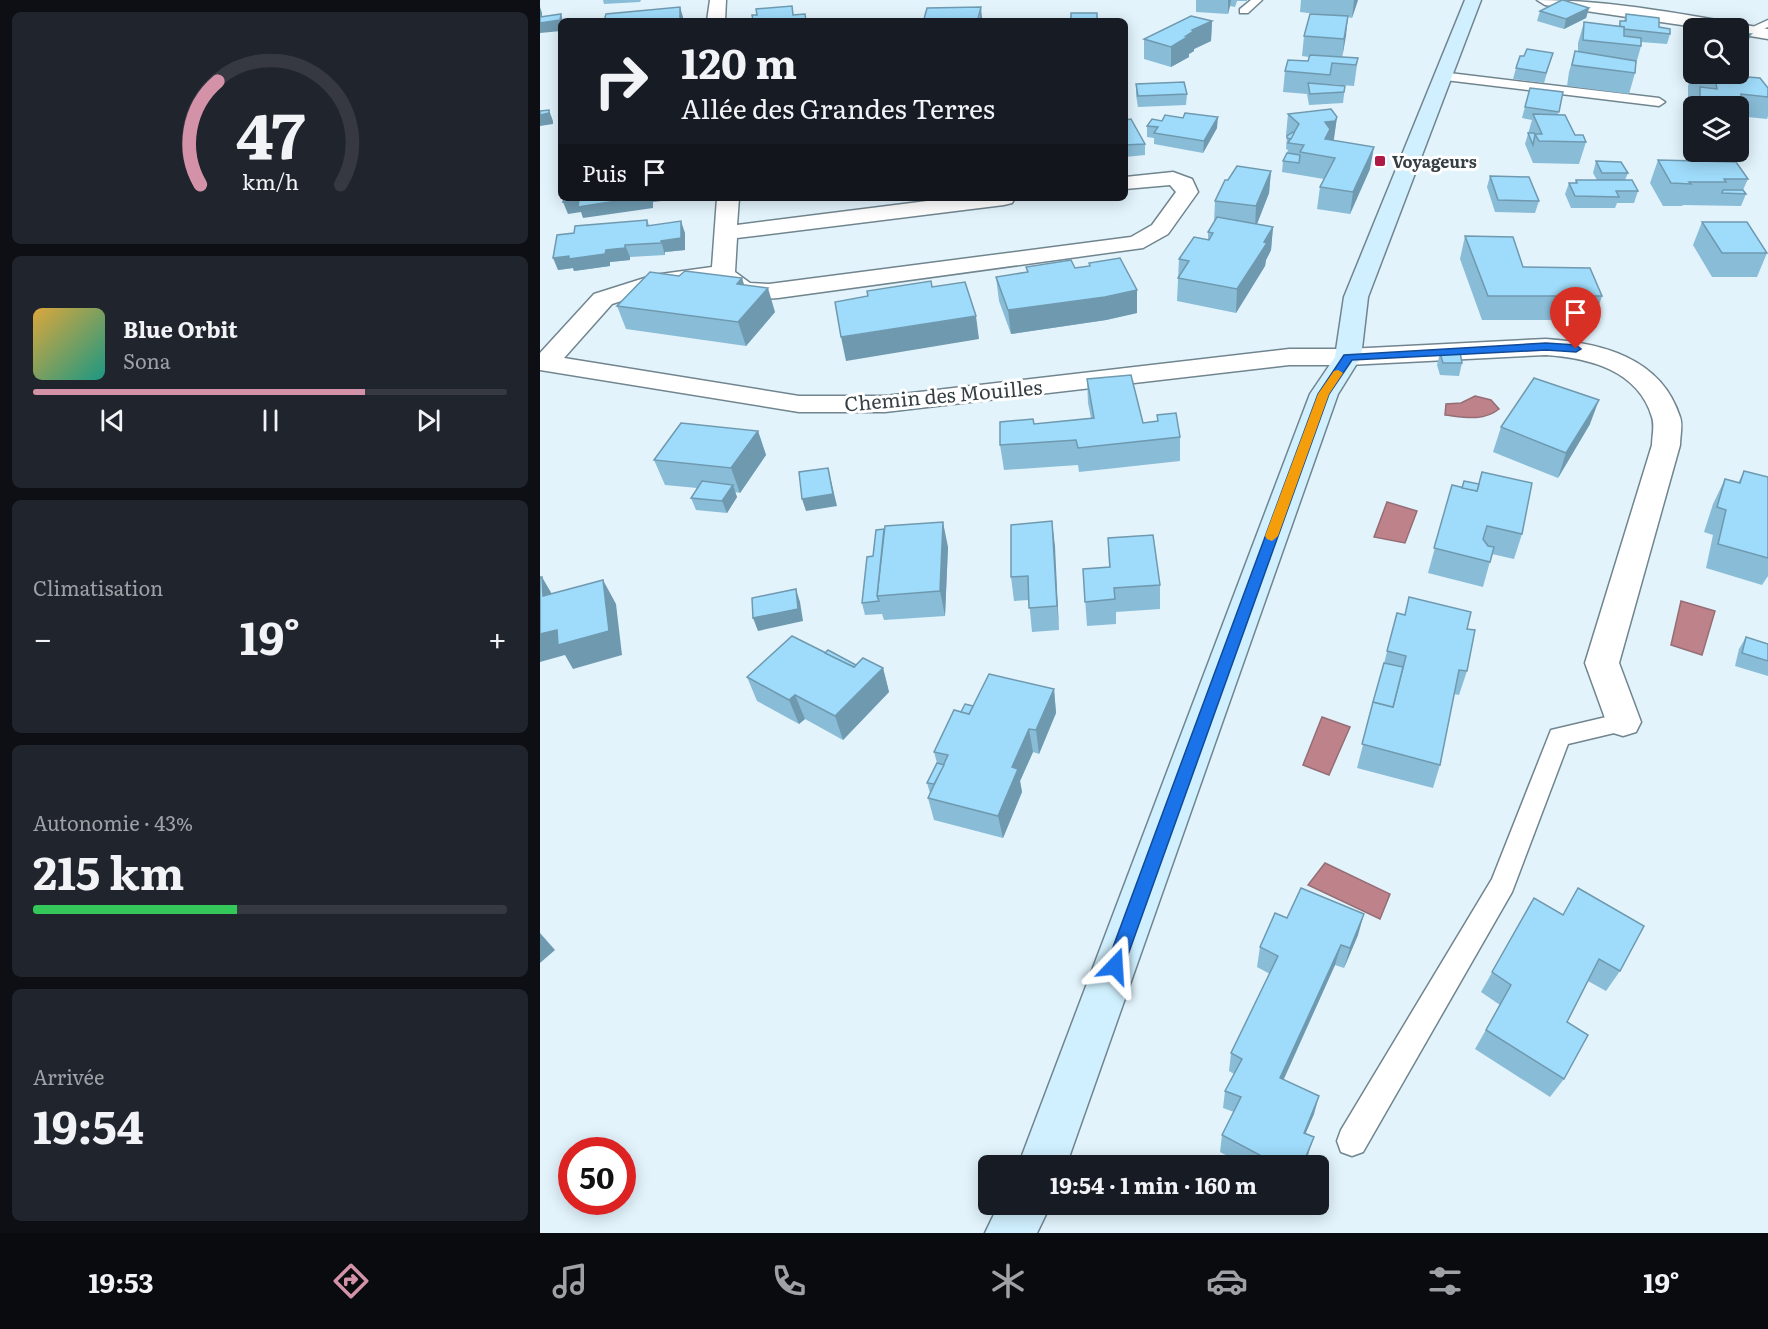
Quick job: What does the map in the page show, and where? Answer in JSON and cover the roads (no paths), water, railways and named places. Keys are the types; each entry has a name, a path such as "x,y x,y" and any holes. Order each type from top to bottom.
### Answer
{"main road":[{"path":"1046,1155 1324,394 1348,357 1356,297 1441,76 1473,0"},
{"path":"1011,1233 1022,1215"},
{"path":"1029,1215 1030,1233"}],"street":[{"path":"716,18 718,0"},
{"path":"1545,0 1683,21"},
{"path":"1749,31 1768,34"},
{"path":"728,201 723,273 734,287 754,293 1135,243 1151,238 1162,231 1187,192 1184,184 1173,178 1128,183"},
{"path":"725,233 980,201"},
{"path":"543,363 603,299 654,282 723,273"},
{"name":"Chemin des Mouilles","path":"543,363 799,404 874,404 1289,357 1348,357 1546,347 1576,349 1628,366 1651,389 1666,417 1666,445 1602,663 1623,722"}],"lane":[{"path":"1244,11 1257,0"},
{"path":"1749,28 1768,23"},
{"path":"1441,76 1659,102"},
{"path":"1352,1141 1503,884 1559,737 1623,722"}],"place":[{"name":"Voyageurs","path":"1380,161"}]}
